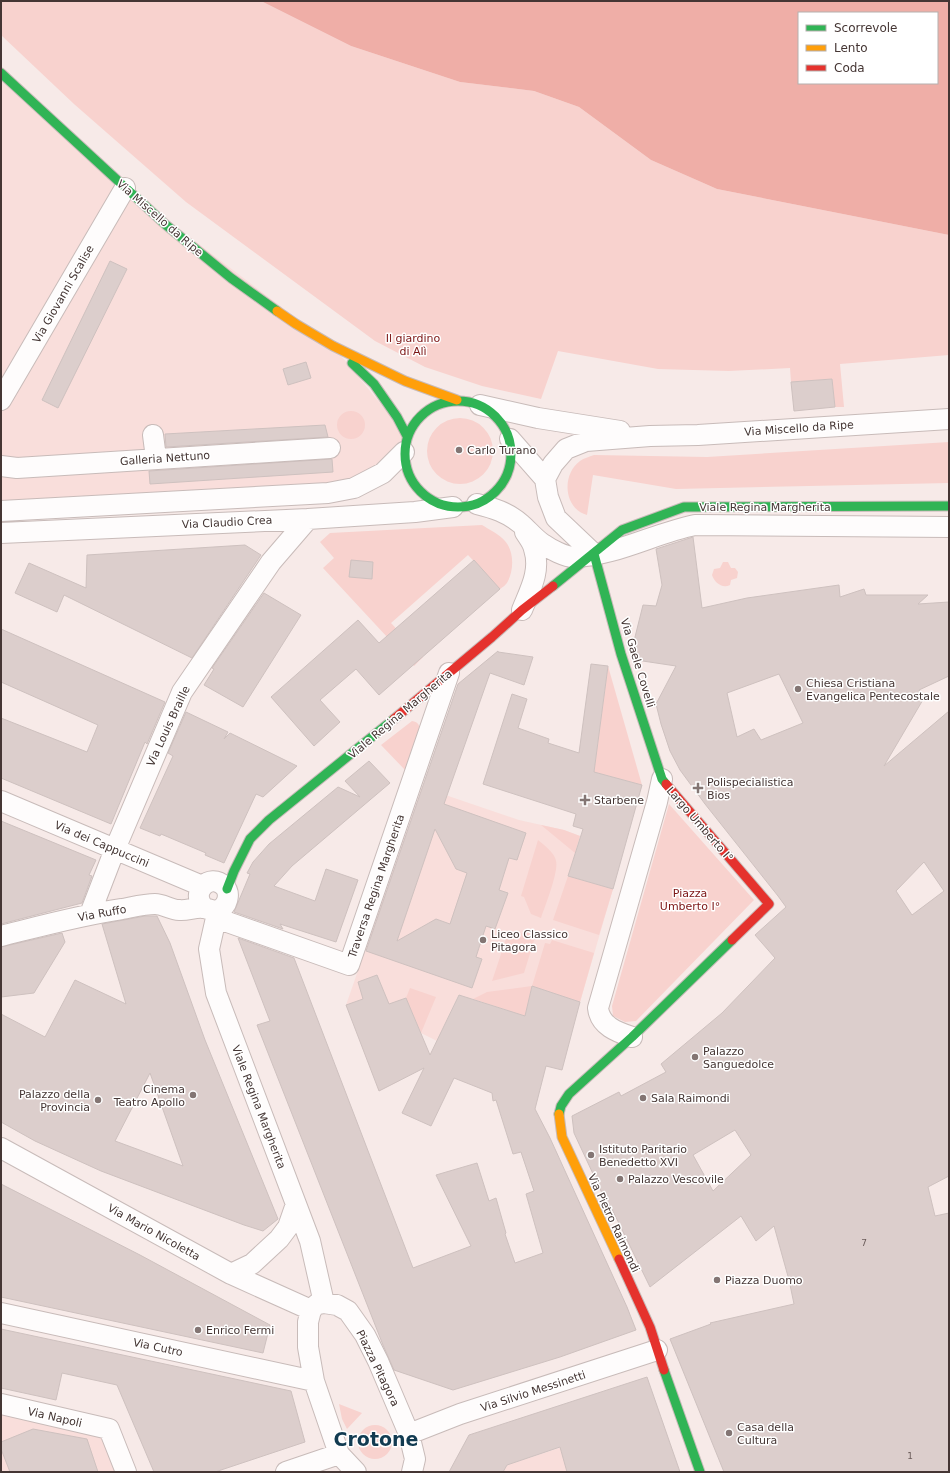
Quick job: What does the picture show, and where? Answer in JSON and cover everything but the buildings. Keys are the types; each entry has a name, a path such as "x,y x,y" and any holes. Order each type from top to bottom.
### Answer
{"street":[{"name":"Via Miscello da Ripe","path":"1,73 166,225 232,278 296,324 333,346"},
{"name":"Via Giovanni Scalise","path":"1,400 125,188"},
{"path":"333,346 405,381 457,400 538,418 650,436"},
{"path":"333,346 374,384 397,417 406,444 407,470 418,489 436,502 453,507 477,504 499,509 520,523 542,544 572,557 594,554"},
{"path":"1,511 328,493 354,488 383,473 406,444 420,416 439,404 457,400"},
{"path":"480,405 497,417 510,439 545,479 548,497 556,518 594,554"},
{"name":"Via Miscello da Ripe","path":"650,436 698,435 949,419"},
{"path":"153,435 156,458"},
{"path":"545,479 553,464 566,449 586,441 650,436"},
{"path":"477,504 495,493 507,476 512,458 510,439"},
{"name":"Galleria Nettuno","path":"1,466 17,468 330,448"},
{"name":"Viale Regina Margherita","path":"227,889 250,839 268,820 368,741 522,610 594,554 622,530 684,507 949,506"},
{"name":"Via Claudio Crea","path":"1,533 414,512 453,507"},
{"name":"Via Louis Braille","path":"90,914 115,849 182,692 271,562 308,518"},
{"path":"520,523 534,548 537,569 534,582 522,610"},
{"name":"Viale Regina Margherita","path":"594,554 629,546 679,528 694,525 949,527"},
{"name":"Via Gaele Covelli","path":"594,554 621,654 662,779"},
{"name":"Traversa Regina Margherita","path":"214,912 349,965 449,673"},
{"name":"Largo Umberto I°","path":"662,779 769,904 632,1037 611,1028 603,1022 599,1016 598,1008 662,779"},
{"name":"Via dei Cappuccini","path":"1,801 202,886"},
{"path":"215,881 223,884 227,889 227,902 214,912 201,904 198,897 202,886 207,882 215,881"},
{"name":"Via Ruffo","path":"1,936 90,914 156,904 179,910 214,912"},
{"name":"Viale Regina Margherita","path":"214,912 209,949 216,993 310,1241 317,1307"},
{"name":"Via Pietro Raimondi","path":"632,1037 569,1094 561,1106 559,1116 562,1138 643,1312 700,1472"},
{"name":"Via Mario Nicoletta","path":"1,1148 231,1274 317,1307"},
{"path":"231,1274 252,1264 279,1239 288,1227 296,1204"},
{"name":"Piazza Pitagora","path":"317,1307 337,1305 348,1311 365,1335 378,1361 409,1434 415,1459 412,1472"},
{"path":"317,1307 308,1322 308,1347 314,1382 339,1454 356,1472"},
{"name":"Via Cutro","path":"1,1313 314,1382"},
{"name":"Via Silvio Messinetti","path":"409,1434 460,1414 657,1350"},
{"name":"Via Napoli","path":"1,1404 109,1429 126,1472"},
{"path":"286,1472 339,1454"}],"shaded area":[{"path":"261,1 949,1 949,235 717,189 651,160 579,107 534,91 460,82 351,46"},
{"path":"1,73 125,188 333,346 407,436 354,488 1,511"},
{"name":"Liceo Classico Pitagora","path":"422,787 519,820 564,830 580,836 569,876 613,889 580,1002 532,986 525,1016 473,999 458,996 437,1041 421,1033 399,1081 379,1091 346,1005"},
{"path":"1,1404 109,1429 126,1472 1,1472"},
{"path":"602,1434 614,1472 503,1472 507,1465"}],"green space":[{"name":"Il giardino di Alì","path":"1,1 261,1 351,46 460,82 534,91 579,107 651,160 717,189 949,235 949,355 840,364 844,407 835,407 832,379 791,382 790,368 729,371 658,369 558,351 541,399 482,386 425,367 375,341 186,202 74,104 1,35"},
{"path":"351,411 357,412 361,415 364,419 364,431 361,435 357,438 351,439 345,438 341,435 338,431 337,425 338,419 341,415 345,412"},
{"path":"460,418 473,421 483,428 490,438 493,451 490,464 483,474 473,481 460,484 447,481 437,474 430,464 427,451 430,438 437,428 447,421"},
{"path":"949,442 949,483 676,489 593,475 587,515 579,512 574,506 568,491 570,474 574,467 585,458 594,455 707,457"},
{"path":"482,525 497,534 508,545 512,560 510,576 505,585 500,589 468,555 391,623 423,657 414,666 323,568 334,558 320,542 330,533"},
{"path":"723,562 728,562 731,568 735,568 738,572 737,578 731,580 730,585 727,586 719,584 712,575 714,569 720,568"},
{"path":"608,666 642,785 594,772"},
{"path":"412,721 418,724 420,730 406,771 381,745"},
{"name":"Piazza Umberto I°","path":"669,804 754,900 636,1021 625,1022 613,1016 612,1006"},
{"path":"541,825 564,830 580,836 575,853"},
{"path":"538,840 549,849 554,855 556,861 554,880 541,918 531,914 524,897 521,896"},
{"path":"568,876 613,889 599,935 553,920"},
{"path":"524,932 536,934 524,973 492,981 506,939 509,940"},
{"path":"552,940 594,953 580,1002 532,986 545,943 550,944"},
{"path":"532,986 525,1016 473,999 487,992"},
{"path":"410,988 436,997 421,1033 406,998"},
{"path":"339,1404 362,1413 347,1429 342,1419"},
{"path":"372,1425 378,1425 382,1426 389,1432 392,1442 391,1449 385,1456 378,1459 372,1459 368,1458 361,1452 358,1445 358,1439 359,1435 365,1428"}],"traffic: fast":[{"path":"1,73 166,225 231,278 277,311"},
{"path":"352,363 374,384 397,417 407,436"},
{"path":"458,401 478,405 495,417 507,434 511,454 507,474 495,491 478,503 458,507 438,503 421,491 409,474 405,454 409,434 421,417 438,405 458,401"},
{"path":"553,586 622,530 684,507 949,506"},
{"path":"594,554 621,654 662,779 666,784"},
{"path":"227,889 250,839 269,820 394,719"},
{"path":"559,1114 561,1106 569,1094 632,1037 732,940"},
{"path":"664,1370 700,1472"}],"traffic: slow":[{"path":"277,311 333,346 405,381 457,400"},
{"path":"559,1114 562,1137 619,1259"}],"traffic: jam":[{"path":"394,719 522,610 553,586"},
{"path":"666,784 769,904 732,940"},
{"path":"619,1259 650,1327 664,1370"}],"place":[{"name":"Carlo Turano","path":"459,450"},
{"name":"Chiesa Cristiana Evangelica Pentecostale","path":"798,689"},
{"name":"Polispecialistica Bios","path":"698,788"},
{"name":"Starbene","path":"585,800"},
{"name":"Liceo Classico Pitagora","path":"483,940"},
{"name":"Palazzo Sanguedolce","path":"695,1057"},
{"name":"Cinema Teatro Apollo","path":"193,1095"},
{"name":"Sala Raimondi","path":"643,1098"},
{"name":"Palazzo della Provincia","path":"98,1100"},
{"name":"Istituto Paritario Benedetto XVI","path":"591,1155"},
{"name":"Palazzo Vescovile","path":"620,1179"},
{"name":"Piazza Duomo","path":"717,1280"},
{"name":"Enrico Fermi","path":"198,1330"},
{"name":"Casa della Cultura","path":"729,1433"}],"district":[{"name":"Crotone","path":"376,1439"}]}
